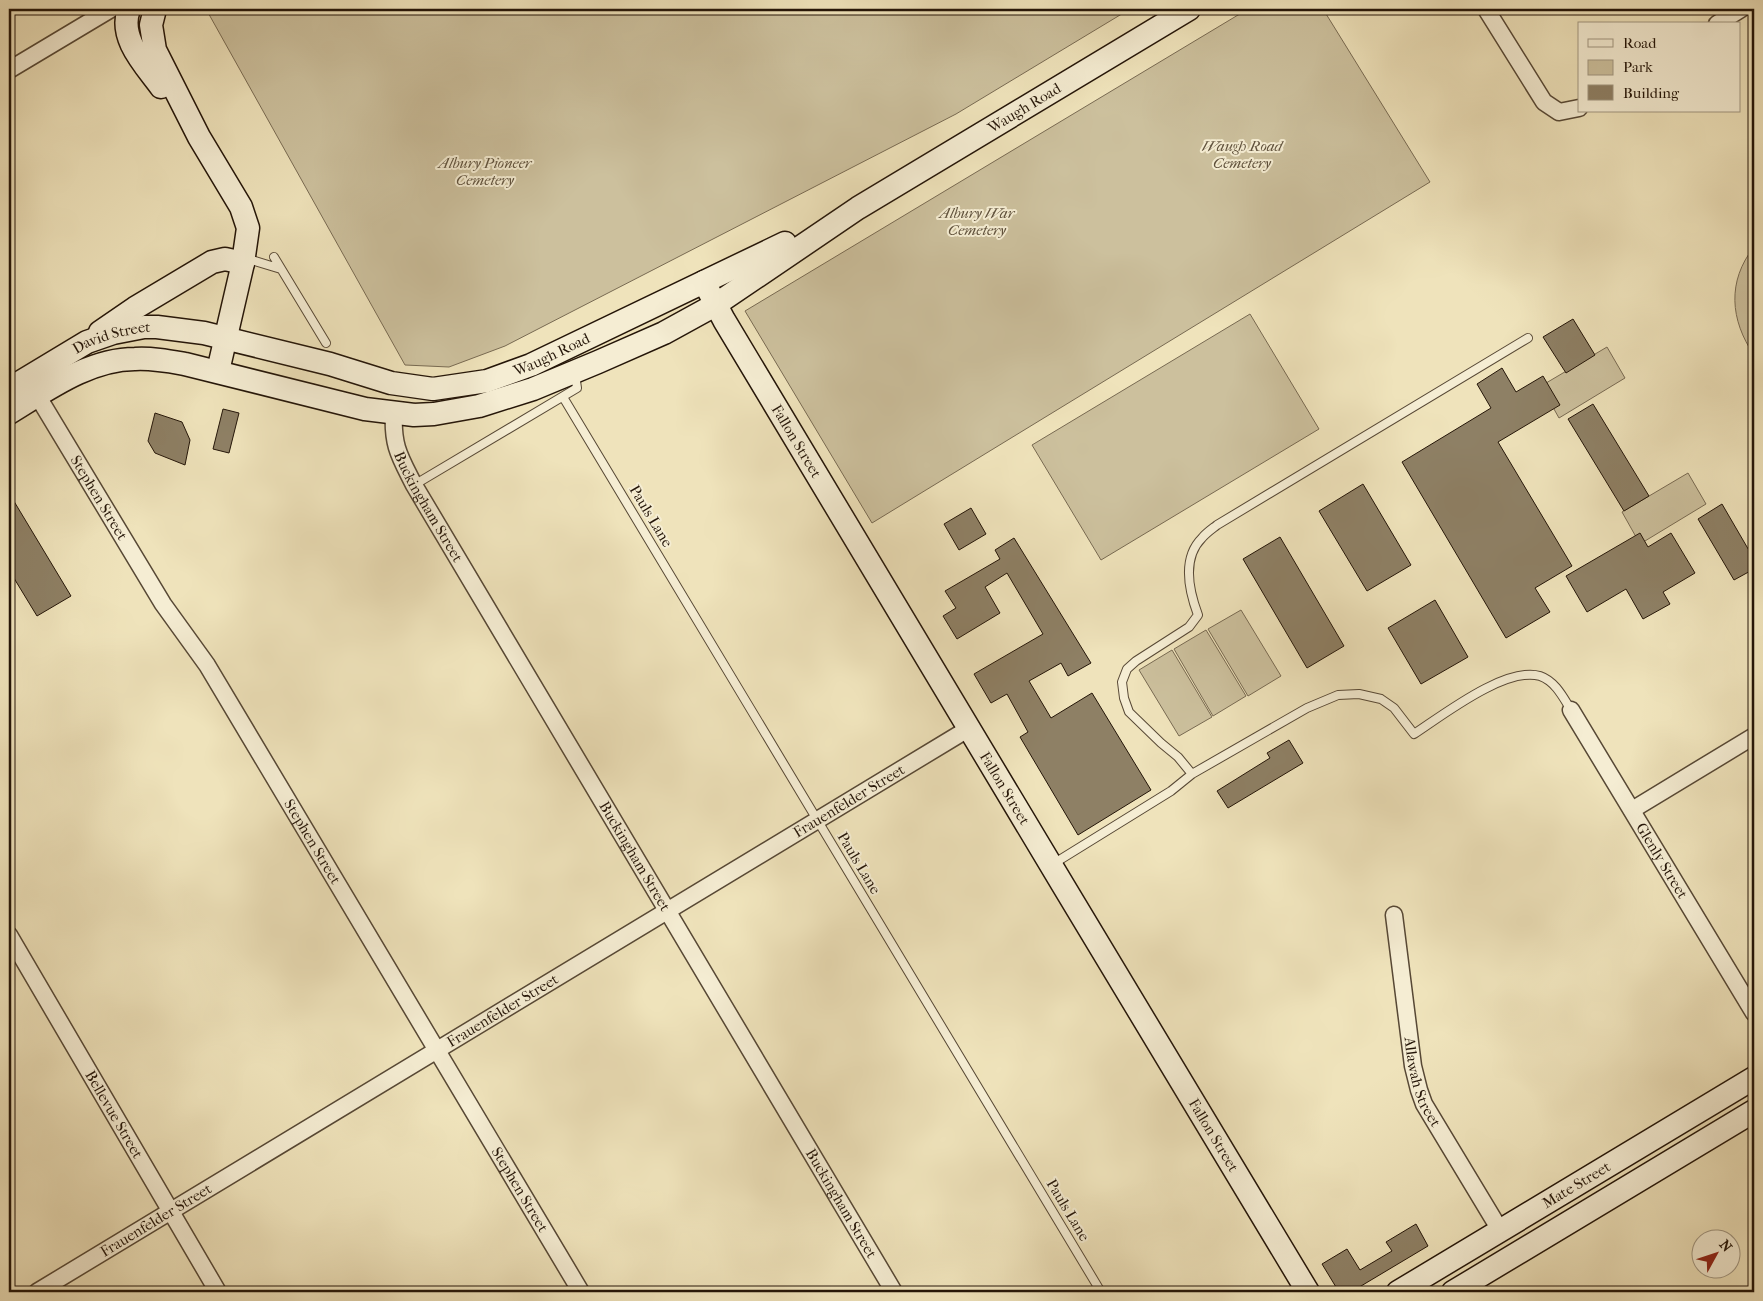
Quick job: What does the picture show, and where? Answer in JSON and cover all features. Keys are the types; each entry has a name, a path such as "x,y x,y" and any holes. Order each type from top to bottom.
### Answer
{"main road":[{"path":"129,9 125,22 130,42 199,137"},
{"name":"Waugh Road","path":"218,371 365,409 414,415 434,414 479,406 533,389 664,333 715,304 858,208 1189,9"},
{"path":"152,10 152,34 155,50 199,137 246,217 248,233 218,371"},
{"name":"Waugh Road","path":"225,338 330,364 391,383 433,389 487,381 531,365 858,208"},
{"path":"76,348 135,308 212,262 226,259 243,260"},
{"name":"Fallon Street","path":"704,282 715,304 968,729 1052,865 1308,1292"},
{"name":"David Street","path":"9,389 76,348 113,333 144,327 188,330 225,338"},
{"name":"David Street","path":"9,412 82,371 112,361 133,358 156,359 218,371"},
{"name":"Mate Street","path":"1398,1292 1754,1078"},
{"name":"Mate Street","path":"1453,1292 1754,1111"}],"street":[{"path":"9,70 111,9"},
{"path":"1486,9 1544,102 1559,112 1578,108"},
{"path":"1721,22 1741,9"},
{"name":"Stephen Street","path":"37,396 163,604 207,665 582,1292"},
{"name":"Buckingham Street","path":"394,413 393,435 398,454 414,485 666,912 894,1292"},
{"name":"Glenly Street","path":"1571,710 1754,1013"},
{"name":"Frauenfelder Street","path":"36,1292 438,1051 968,729"},
{"path":"1632,810 1754,736"},
{"name":"Allawah Street","path":"1394,915 1413,1066 1419,1090 1424,1104 1500,1230"},
{"name":"Bellevue Street","path":"9,935 218,1292"}],"lane":[{"path":"274,257 326,343"},
{"path":"243,260 281,269"},
{"path":"1192,774 1178,757 1129,712 1124,698 1122,682 1127,669 1131,665 1189,627 1198,615 1192,599 1189,575 1191,556 1200,539 1217,525 1528,338"},
{"name":"Waugh Road","path":"414,485 577,388 574,372"},
{"name":"Pauls Lane","path":"563,397 1101,1292"},
{"path":"1052,865 1171,790 1192,774 1307,708 1338,696 1359,694 1382,699 1394,708 1414,734 1487,687 1516,675 1541,676 1558,688 1571,710"}],"green space":[{"name":"Albury Pioneer Cemetery","path":"206,9 1130,9 956,114 505,346 449,367 405,365"},
{"name":"Waugh Road Cemetery","path":"1248,9 1323,9 1430,182 872,523 745,311"},
{"path":"1754,247 1754,355 1740,328 1735,301 1739,273"},
{"path":"1250,314 1319,429 1101,560 1032,445"},
{"path":"1607,347 1625,378 1559,418 1541,386"},
{"path":"1688,473 1706,504 1640,544 1622,512"},
{"path":"1241,610 1281,676 1248,696 1208,629"},
{"path":"1206,630 1246,696 1213,716 1174,649"},
{"path":"1172,650 1212,717 1179,736 1139,670"}],"building":[{"path":"1573,319 1595,355 1566,373 1543,337"},
{"path":"1502,368 1516,392 1543,376 1560,405 1498,442 1572,566 1535,588 1550,612 1506,638 1402,462 1491,408 1477,384"},
{"path":"1593,404 1649,496 1624,511 1568,419"},
{"path":"223,409 239,413 229,453 213,449"},
{"path":"155,413 182,422 190,440 185,465 155,453 148,441"},
{"path":"1363,484 1411,565 1367,591 1319,511"},
{"path":"9,493 71,596 37,616 9,570"},
{"path":"1722,504 1754,559 1754,569 1734,580 1698,519"},
{"path":"971,508 986,534 959,550 944,524"},
{"path":"1640,533 1648,547 1671,533 1695,573 1663,592 1670,604 1643,619 1626,589 1587,612 1566,576"},
{"path":"1280,537 1344,646 1307,668 1243,559"},
{"path":"1014,538 1091,663 1068,676 1061,663 1029,681 1051,718 1092,693 1151,790 1078,835 1020,737 1028,732 1007,694 991,703 974,674 1043,634 1007,573 985,587 1000,613 957,639 943,616 956,608 945,591 1000,559 995,550"},
{"path":"1435,600 1468,657 1421,684 1388,628"},
{"path":"1289,740 1303,763 1228,808 1217,791 1270,758 1267,753"},
{"path":"1416,1224 1428,1246 1351,1292 1339,1292 1322,1264 1347,1249 1360,1270 1392,1251 1386,1242"}],"park label":[{"name":"Albury War Cemetery","path":"977,222"}]}
